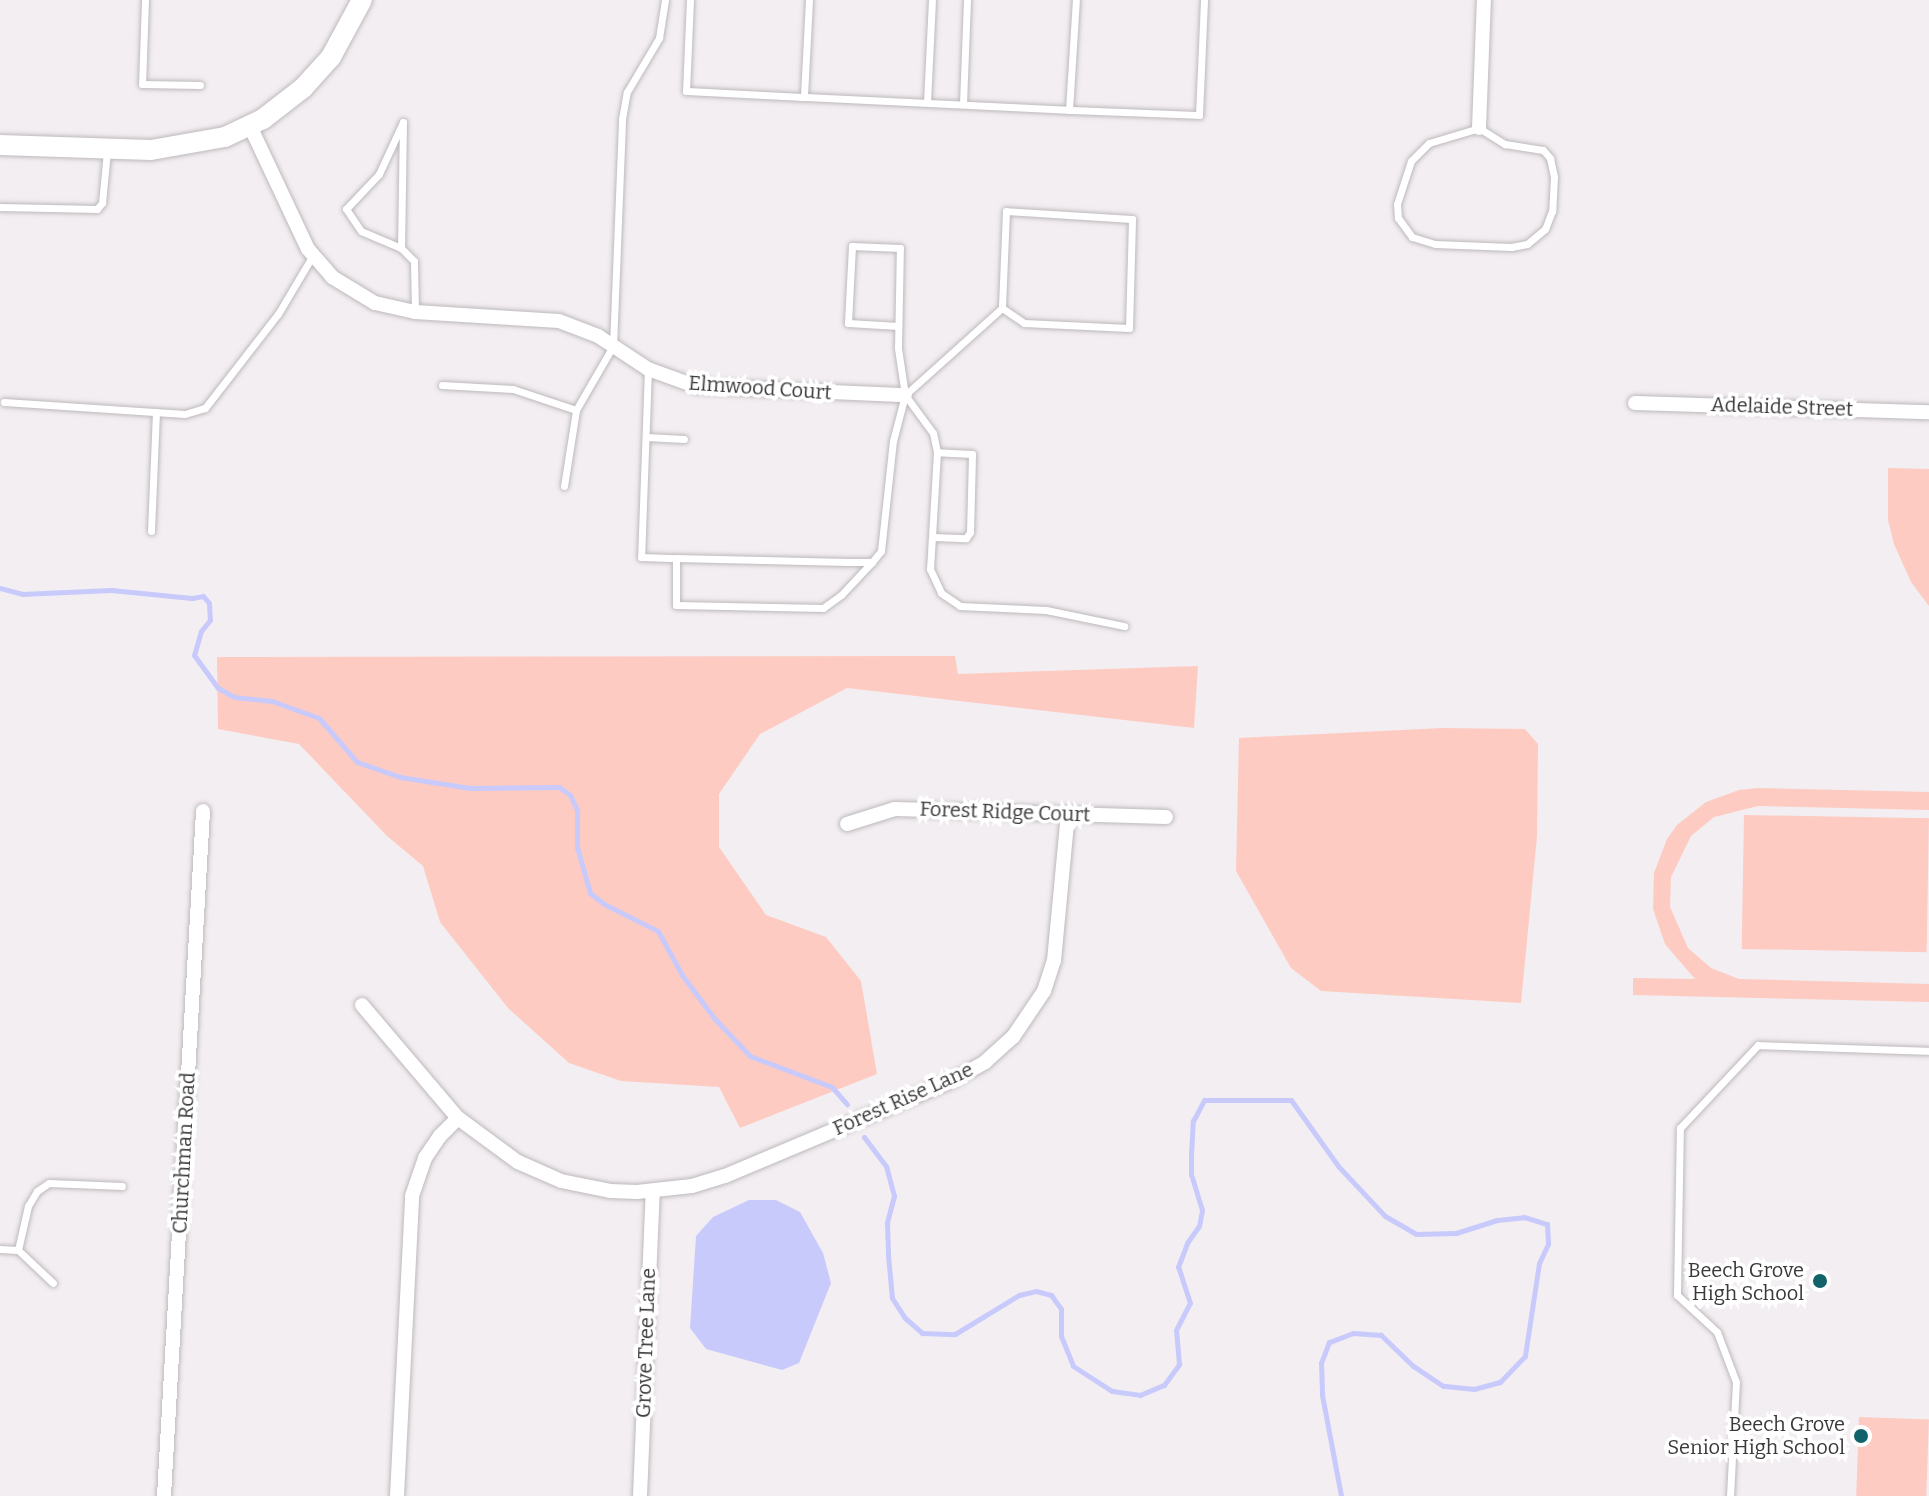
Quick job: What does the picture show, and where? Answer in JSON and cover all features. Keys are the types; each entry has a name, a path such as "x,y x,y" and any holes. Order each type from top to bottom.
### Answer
{"street":[{"path":"0,145 151,150 192,146 250,126 284,105 321,70 349,28 362,0"},
{"path":"1479,128 1484,0"},
{"name":"Elmwood Court","path":"250,126 298,234 313,255 353,292 375,303 415,312 551,320 598,336 648,369 679,382 711,389 905,395"},
{"name":"Adelaide Street","path":"1635,403 1929,412"},
{"name":"Forest Ridge Court","path":"847,824 895,809 1166,817"},
{"name":"Churchman Road","path":"164,1496 203,811"},
{"name":"Forest Rise Lane","path":"362,1005 458,1118 497,1149 561,1181 610,1191 653,1191 692,1186 725,1176 925,1092 985,1062 1013,1037 1044,991 1054,961 1068,813"},
{"path":"397,1496 414,1185 431,1149 458,1118"},
{"name":"Grove Tree Lane","path":"640,1496 653,1191"}],"lane":[{"path":"145,0 142,84 200,85"},
{"path":"564,486 576,410 613,346 622,119 627,92 659,38 665,0"},
{"path":"690,0 686,91 1199,115 1204,0"},
{"path":"804,97 809,0"},
{"path":"927,102 932,0"},
{"path":"963,104 967,0"},
{"path":"1069,110 1076,0"},
{"path":"401,248 403,122 379,174 346,209 361,231 401,248 414,261 415,312"},
{"path":"1479,128 1505,144 1543,150 1550,158 1554,177 1552,211 1545,229 1527,244 1511,247 1435,244 1412,237 1398,218 1397,204 1411,161 1429,143 1479,128"},
{"path":"0,207 97,209 102,203 107,149"},
{"path":"905,395 1002,308 1006,211 1132,219 1129,328 1024,323 1002,308"},
{"path":"676,558 676,605 823,608 841,595 872,562 885,542 893,441 905,395 898,326 900,248 852,246 848,323 898,326"},
{"path":"4,402 185,414 205,408 278,314 313,255"},
{"path":"648,369 641,557 872,562"},
{"path":"442,385 513,389 576,410"},
{"path":"905,395 933,433 937,452 932,576 950,602 960,606 1046,610 1124,626"},
{"path":"151,531 156,412"},
{"path":"646,437 684,439"},
{"path":"933,537 966,538 970,532 972,454 937,452"},
{"path":"1730,1496 1736,1382 1717,1332 1677,1295 1680,1128 1758,1045 1929,1051"},
{"path":"18,1250 28,1206 37,1191 49,1183 122,1186"},
{"path":"0,1249 18,1250 53,1283"}],"shaded area":[{"path":"1888,468 1929,469 1929,606 1911,582 1894,544 1888,520"},
{"path":"955,656 958,674 1198,666 1194,728 847,688 760,734 719,794 719,847 766,915 826,937 861,981 877,1074 740,1128 719,1087 621,1081 569,1063 508,1008 440,922 423,866 387,836 299,744 218,729 217,657"},
{"path":"1442,728 1525,729 1538,744 1537,836 1521,1003 1321,991 1291,968 1236,871 1239,738"},
{"path":"1739,790 1929,792 1929,810 1758,806 1714,817 1691,836 1671,877 1670,907 1688,948 1711,968 1739,979 1929,984 1929,1002 1633,995 1633,978 1695,979 1665,944 1653,909 1654,873 1667,839 1677,825 1706,802"},
{"path":"1744,815 1929,818 1927,952 1742,949"},
{"path":"1859,1417 1929,1419 1926,1496 1856,1496"}],"water":[{"path":"749,1200 776,1200 800,1212 823,1253 831,1283 799,1363 782,1370 706,1349 690,1328 696,1236 713,1217"}],"waterway":[{"path":"0,588 22,594 111,590 192,598 203,596 209,603 210,620 201,631 194,655 218,688 234,697 272,701 319,718 357,762 400,777 470,788 559,787 570,795 577,810 577,847 590,893 604,904 658,931 682,975 714,1018 750,1056 832,1087 847,1104"},
{"path":"864,1137 886,1166 894,1196 887,1223 888,1255 892,1298 905,1318 922,1333 955,1334 1019,1295 1036,1291 1051,1295 1061,1309 1061,1336 1073,1366 1112,1391 1140,1395 1164,1385 1179,1364 1176,1330 1190,1303 1178,1267 1187,1243 1199,1226 1202,1210 1191,1175 1191,1155 1193,1121 1204,1100 1291,1100 1339,1167 1385,1216 1416,1234 1456,1233 1497,1220 1524,1217 1547,1224 1548,1244 1539,1263 1525,1356 1500,1382 1474,1389 1443,1386 1413,1366 1381,1335 1353,1333 1329,1342 1321,1363 1322,1395 1341,1496"}],"place":[{"name":"Beech Grove High School","path":"1820,1281"},
{"name":"Beech Grove Senior High School","path":"1861,1436"}]}
